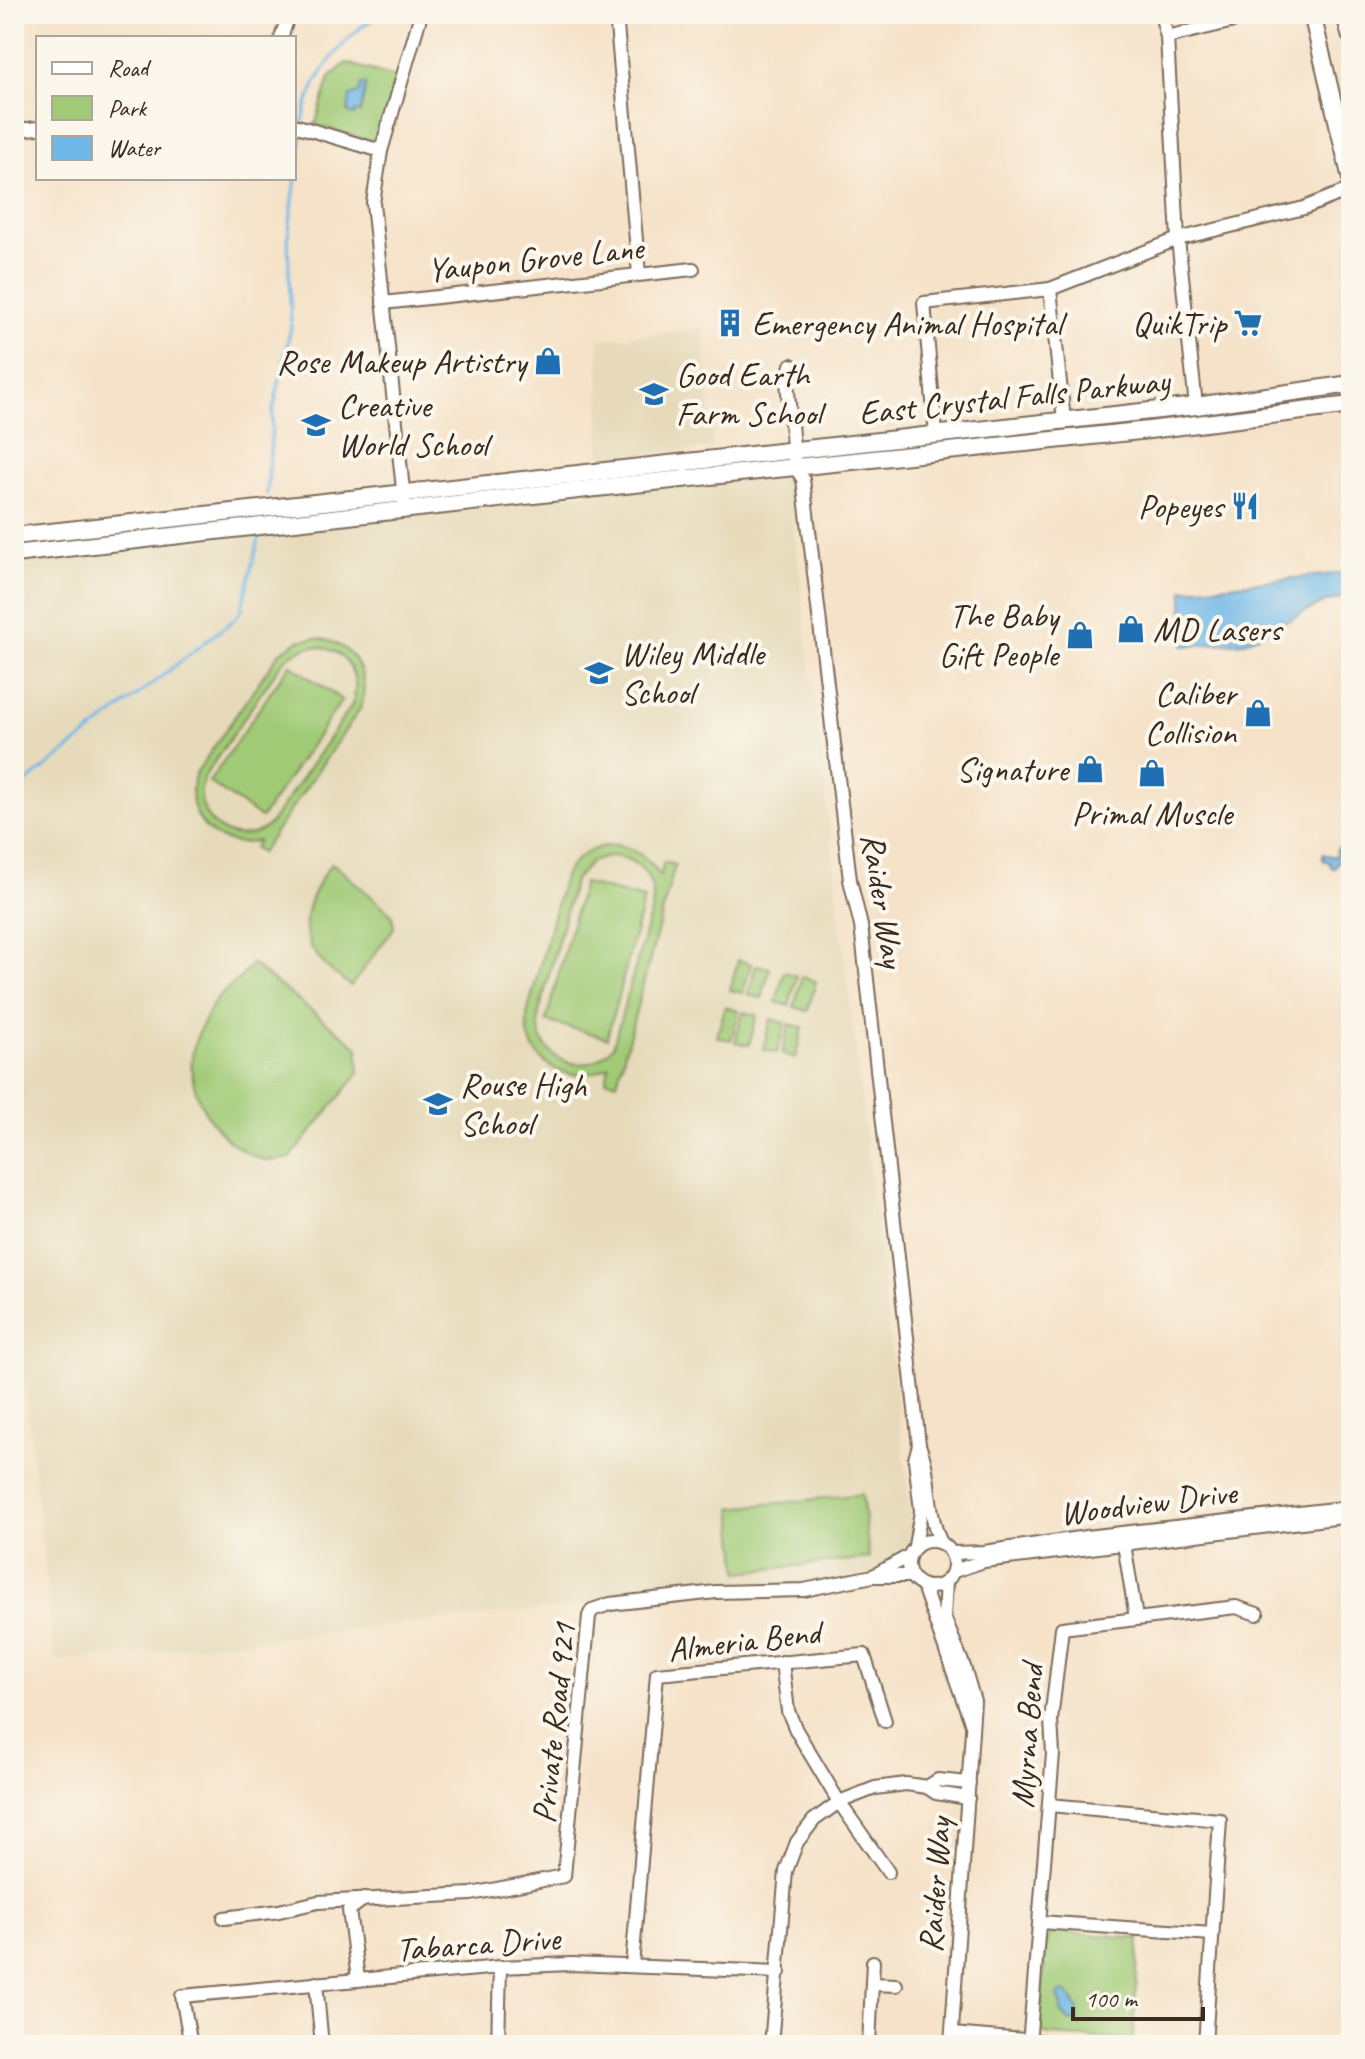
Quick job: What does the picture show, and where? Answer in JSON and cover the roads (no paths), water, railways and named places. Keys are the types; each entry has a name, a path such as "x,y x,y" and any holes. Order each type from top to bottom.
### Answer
{"highway":[{"path":"1346,14 1351,34"}],"main road":[{"path":"1312,14 1351,179"},
{"name":"East Crystal Falls Parkway","path":"937,443 1064,420 1196,406 1351,383"},
{"name":"East Crystal Falls Parkway","path":"14,536 205,514 404,501 937,443 1067,438 1351,405"},
{"path":"1331,407 1351,411"},
{"path":"1064,420 1067,438"},
{"name":"East Crystal Falls Parkway","path":"14,554 210,532 404,501"},
{"path":"205,514 210,532"}],"street":[{"path":"282,36 289,14"},
{"path":"404,501 373,203 381,151 421,14"},
{"path":"616,14 639,274"},
{"path":"1161,14 1167,37 1178,239 1196,406"},
{"path":"1167,37 1263,14"},
{"path":"14,114 16,130 36,128"},
{"path":"296,126 381,151"},
{"path":"937,443 924,303 1050,289 1178,239 1304,208 1351,189"},
{"name":"Yaupon Grove Lane","path":"383,303 693,269"},
{"path":"1050,289 1064,420"},
{"name":"Raider Way","path":"791,365 787,382 795,458 803,479 850,880 861,926 919,1445 924,1458 931,1515 941,1543"},
{"name":"Raider Way","path":"912,1551 921,1511 915,1459 919,1445"},
{"name":"Woodview Drive","path":"950,1577 984,1561 1351,1507"},
{"name":"Woodview Drive","path":"952,1553 1351,1516"},
{"path":"1123,1539 1136,1618"},
{"path":"926,1541 941,1543 952,1553 950,1577 939,1586 923,1586 908,1570 912,1551 926,1541"},
{"name":"Private Road 921","path":"873,1576 912,1551"},
{"name":"Private Road 921","path":"224,1918 318,1902 471,1894 564,1876 592,1610 610,1604 716,1592 804,1590 873,1576 911,1576"},
{"name":"Raider Way","path":"950,1577 944,1617 974,1701 951,2040"},
{"name":"Raider Way","path":"923,1586 974,1728"},
{"name":"Myrna Bend","path":"1029,2043 1053,1754 1051,1720 1062,1628 1236,1607 1257,1614"},
{"name":"Almeria Bend","path":"632,1966 657,1674 864,1655 885,1721"},
{"path":"782,1662 788,1711 801,1740 888,1872"},
{"path":"927,1787 938,1780 969,1783"},
{"path":"771,2045 786,1871 797,1842 805,1831 814,1820 839,1802 875,1788 906,1784 968,1798"},
{"path":"1049,1805 1220,1820 1205,2045"},
{"path":"358,1979 349,1910 365,1898"},
{"path":"1040,1922 1212,1934"},
{"path":"869,2045 873,1962"},
{"name":"Tabarca Drive","path":"191,2045 182,1996 500,1967 571,1964 779,1972"},
{"path":"498,2045 500,1967"},
{"path":"316,1983 322,2045"},
{"path":"872,1984 896,1985"},
{"path":"951,2040 1086,2045"}],"water":[{"path":"362,84 366,85 360,113 348,113 350,96 359,93"},
{"path":"1351,572 1351,595 1323,603 1245,642 1183,646 1183,590"},
{"path":"1342,845 1351,850 1351,855 1347,861 1337,862 1332,868 1329,862 1323,860 1323,854 1335,857"},
{"path":"1062,1991 1071,1998 1077,2010 1078,2018 1073,2022 1061,2012 1058,1996"}],"waterway":[{"path":"303,122 310,96 331,59 359,29 380,14"},
{"path":"296,178 302,133"},
{"path":"267,494 273,411 291,327 288,237 296,180"},
{"path":"14,792 236,618 241,611 259,539"}],"place":[{"name":"Emergency Animal Hospital","path":"730,323"},
{"name":"QuikTrip","path":"1248,323"},
{"name":"Rose Makeup Artistry","path":"548,361"},
{"name":"Good Earth Farm School","path":"654,394"},
{"name":"Creative World School","path":"316,425"},
{"name":"Popeyes","path":"1245,506"},
{"name":"MD Lasers","path":"1131,629"},
{"name":"The Baby Gift People","path":"1080,635"},
{"name":"Wiley Middle School","path":"599,673"},
{"name":"Caliber Collision","path":"1258,713"},
{"name":"Signature","path":"1090,769"},
{"name":"Primal Muscle","path":"1152,773"},
{"name":"Rouse High School","path":"438,1104"}]}
